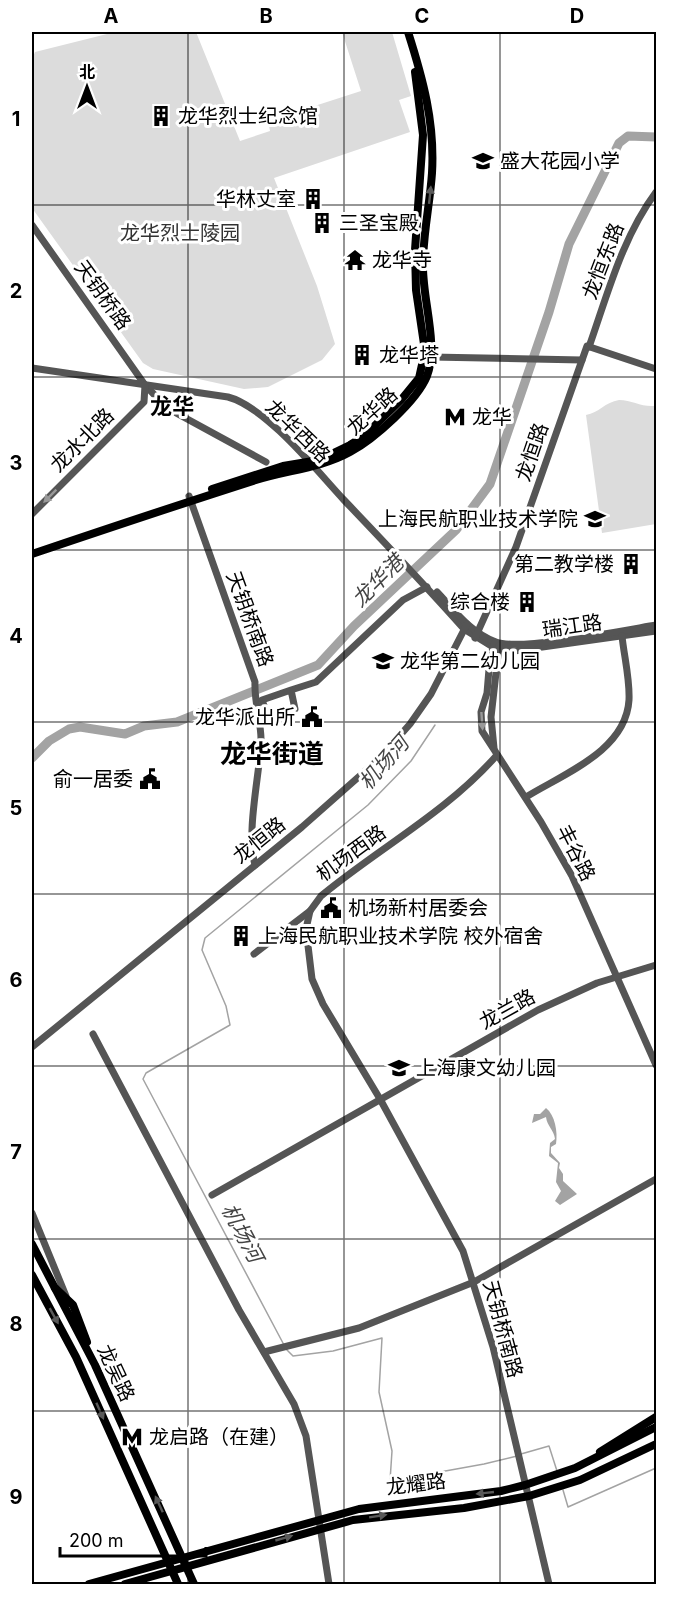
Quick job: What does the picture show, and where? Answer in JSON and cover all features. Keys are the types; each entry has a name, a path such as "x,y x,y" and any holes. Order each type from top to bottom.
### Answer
{"main road":[{"name":"龙华路","path":"310,464 363,437 406,394 418,378 424,362 415,267 423,168 423,119 417,76 402,32"},
{"name":"龙华路","path":"32,548 353,450 403,408 426,379 431,357 424,298 423,263 432,180 432,132 424,84 408,32"},
{"name":"龙华路","path":"32,554 190,499"},
{"name":"龙吴路","path":"32,1244 51,1285 95,1365 194,1584"},
{"name":"龙吴路","path":"32,1275 76,1357 178,1584"},
{"path":"51,1285 66,1296 73,1305 95,1365"},
{"name":"龙耀路","path":"125,1584 188,1567 383,1503 501,1491 558,1475 593,1459 620,1437 657,1417"},
{"path":"593,1459 657,1427"},
{"path":"587,1477 657,1438"},
{"name":"龙耀路","path":"89,1584 183,1557 320,1523 464,1508 529,1496 587,1477 657,1444"}],"street":[{"name":"龙恒东路","path":"588,346 624,246 640,214 657,192"},
{"name":"天钥桥路","path":"32,225 146,385 167,408 266,462"},
{"path":"588,346 657,369"},
{"name":"龙恒路","path":"478,637 516,547 588,346"},
{"path":"431,357 582,360"},
{"name":"龙华西路","path":"32,368 238,400 266,420 310,464 452,615 478,637 496,645"},
{"name":"龙水北路","path":"32,514 144,402 146,385"},
{"name":"天钥桥南路","path":"190,499 255,682 254,703 261,739 252,846 255,865"},
{"name":"龙华西路","path":"427,587 436,591 465,626"},
{"path":"291,690 295,709 268,717 262,700 291,690 316,682 403,600 427,587"},
{"name":"瑞江路","path":"496,645 530,644 657,625"},
{"name":"龙恒路","path":"32,1047 255,865 392,747 431,694 465,626"},
{"name":"瑞江路","path":"496,645 522,650 657,631"},
{"path":"526,797 600,752 614,739 629,700 622,636"},
{"name":"丰谷路","path":"496,645 491,717 496,753 526,797 572,876 615,977 657,1065"},
{"name":"机场西路","path":"254,954 310,911 328,890 465,790 496,753"},
{"name":"天钥桥南路","path":"310,911 306,939 312,979 322,1004 380,1099 450,1223 474,1282 493,1347 549,1584"},
{"name":"龙兰路","path":"212,1195 548,1005 615,977 657,965"},
{"path":"93,1034 294,1404 306,1436 328,1584"},
{"path":"264,1352 359,1328 474,1282 657,1179"},
{"path":"32,1213 66,1296"}],"green space":[{"name":"龙华烈士陵园","path":"115,32 196,32 240,141 270,131 268,121 361,91 342,32 392,32 411,96 399,100 410,132 274,178 317,286 335,344 322,360 268,387 244,389 153,369 143,363 32,208 32,59 35,52"},
{"path":"619,400 654,406 656,524 602,533 586,415"}],"shaded area":[{"path":"546,1108 554,1119 557,1134 556,1144 551,1147 551,1153 560,1163 559,1168 563,1174 563,1181 577,1194 560,1205 555,1201 561,1191 556,1182 558,1163 549,1156 550,1143 555,1139 554,1136 546,1117 532,1123 534,1114 540,1114"}],"waterway":[{"name":"龙华港","path":"32,758 49,741 69,729 80,727 125,734 144,726 177,722 318,665 354,626 456,530 490,484 549,312 569,244 619,143 628,136 656,137"},
{"name":"机场河","path":"284,1345 143,1079 146,1073 230,1025 226,1006 202,950 205,938 368,805 411,761 435,725"},
{"name":"机场河","path":"286,1349 293,1356 333,1351 382,1338 379,1392 392,1451 390,1481 517,1456"},
{"name":"机场河","path":"521,1454 549,1446 557,1471"},
{"name":"机场河","path":"563,1490 568,1507 656,1468"}],"place":[{"name":"龙华烈士纪念馆","path":"161,116"},
{"name":"盛大花园小学","path":"483,161"},
{"name":"华林丈室","path":"313,199"},
{"name":"三圣宝殿","path":"322,223"},
{"name":"龙华寺","path":"355,260"},
{"name":"龙华塔","path":"362,355"},
{"name":"龙华","path":"455,417"},
{"name":"上海民航职业技术学院","path":"595,519"},
{"name":"第二教学楼","path":"631,564"},
{"name":"综合楼","path":"527,602"},
{"name":"龙华第二幼儿园","path":"383,661"},
{"name":"龙华派出所","path":"312,717"},
{"name":"俞一居委","path":"150,779"},
{"name":"机场新村居委会","path":"331,908"},
{"name":"上海民航职业技术学院 校外宿舍","path":"241,936"},
{"name":"上海康文幼儿园","path":"399,1068"},
{"name":"龙启路（在建）","path":"132,1437"}],"district":[{"name":"龙华","path":"172,406"},
{"name":"龙华街道","path":"272,754"}]}
